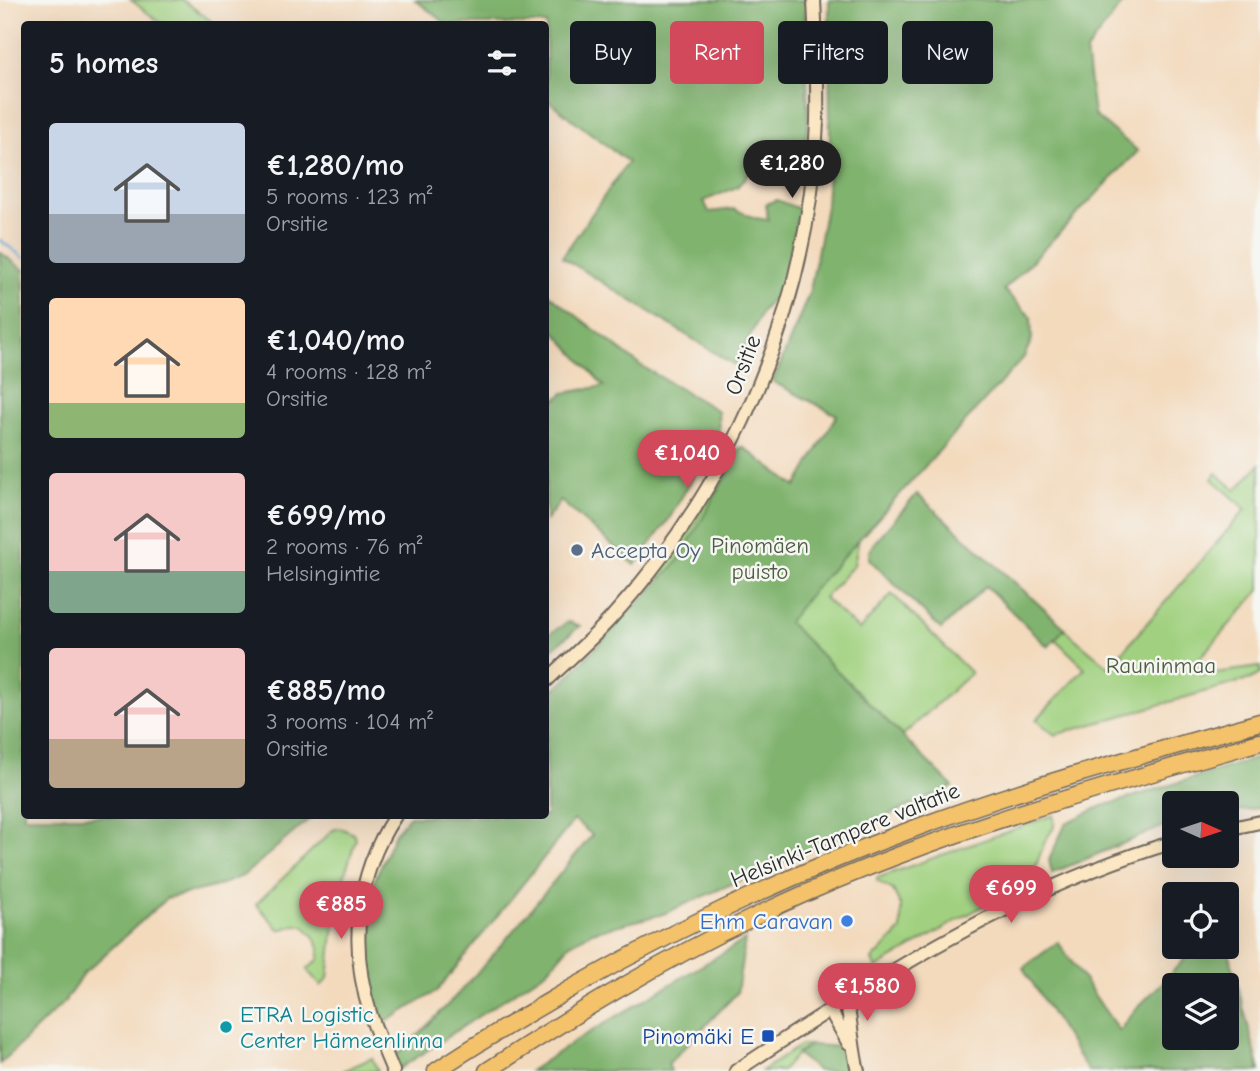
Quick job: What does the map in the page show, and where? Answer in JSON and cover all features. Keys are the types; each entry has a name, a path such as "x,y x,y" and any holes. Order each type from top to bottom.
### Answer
{"highway":[{"name":"Helsinki-Tampere valtatie","path":"436,1071 497,1032 608,968 687,926 801,874 985,803 1260,722"},
{"name":"Helsinki-Tampere valtatie","path":"487,1071 619,989 702,944 754,917 860,871 992,821 1260,742"}],"main road":[{"name":"Orsitie","path":"549,678 611,618 673,540 699,503 721,464 758,388 797,268 811,187 817,123 814,0"},
{"path":"393,819 378,845 367,876 360,903 358,926 358,950 365,993 393,1071"},
{"path":"1239,826 1260,822"},
{"path":"736,1071 846,1000 1037,893 1105,865 1162,846"},
{"path":"846,1000 858,1071"},
{"path":"830,1010 853,1051"}],"green space":[{"path":"131,0 183,0 211,21 158,21"},
{"path":"415,0 805,0 806,21 778,21 778,84 807,84 808,125 801,164 753,169 737,187 704,201 709,212 734,209 768,220 766,204 777,200 800,209 781,290 762,311 736,366 562,257 628,162 549,101 549,21 443,21"},
{"path":"829,0 1125,0 1086,51 1094,115 1138,151 1004,290 1031,317 1032,339 1024,357 814,589 788,622 953,787 663,914 592,932 569,945 548,970 399,1069 394,1057 473,978 592,835 574,820 437,991 381,1025 366,975 364,937 375,879 395,833 407,819 549,819 549,694 678,561 743,447 796,487 837,415 773,382 810,291 826,206 830,84 888,84 888,21 829,21"},
{"path":"0,252 21,268 21,819 310,819 243,876 214,887 167,898 83,974 65,1001 0,1064"},
{"path":"549,294 640,365 718,411 719,433 669,519 635,565 561,501 549,516 549,405 564,393 604,386 549,325"},
{"name":"Pinomäen puisto","path":"743,447 796,487 880,516 859,539 854,565 824,598 859,630 892,594 971,673 902,736 796,630 662,579 656,573 691,529 736,450"},
{"name":"Rauninmaa","path":"1260,464 1260,590 1198,660 1201,675 1260,667 1260,674 1251,679 1055,735 1036,720 1085,668 917,494 1109,667 1246,509 1212,479 1216,473 1236,490"},
{"path":"917,494 1065,628 1048,647 986,586 941,629 869,559 873,544"},
{"path":"568,622 580,626 549,652 549,634"},
{"path":"1260,757 1260,808 1239,811 1239,791 1162,791 1162,827 1052,873 1049,860 1066,823 1100,807"},
{"path":"1054,815 1054,827 1045,841 1036,866 1005,894 876,968 872,960 901,930 901,906 893,890 877,881 877,878"},
{"path":"339,828 354,834 356,839 337,899 328,978 321,986 307,970 319,959 319,947 312,934 304,926 295,925 280,930 256,904 333,830"},
{"path":"745,940 737,993 668,1064 671,1071 530,1071 575,1041"},
{"path":"1058,942 1119,1031 1162,983 1162,1050 1239,1050 1239,991 1260,1071 1088,1071 1023,968"},
{"path":"1184,959 1231,959 1234,973 1172,973"},
{"path":"801,1045 810,1045 797,1054 782,1071 762,1071"},
{"path":"810,1045 845,1047 850,1071 818,1071 797,1054"},
{"path":"372,1058 378,1071 343,1071"}],"waterway":[{"path":"0,240 21,256"}],"place":[{"name":"Accepta Oy","path":"577,550"},
{"name":"Ehm Caravan","path":"847,921"},
{"name":"ETRA Logistic Center Hämeenlinna","path":"226,1027"},
{"name":"Pinomäki E","path":"768,1036"}]}
